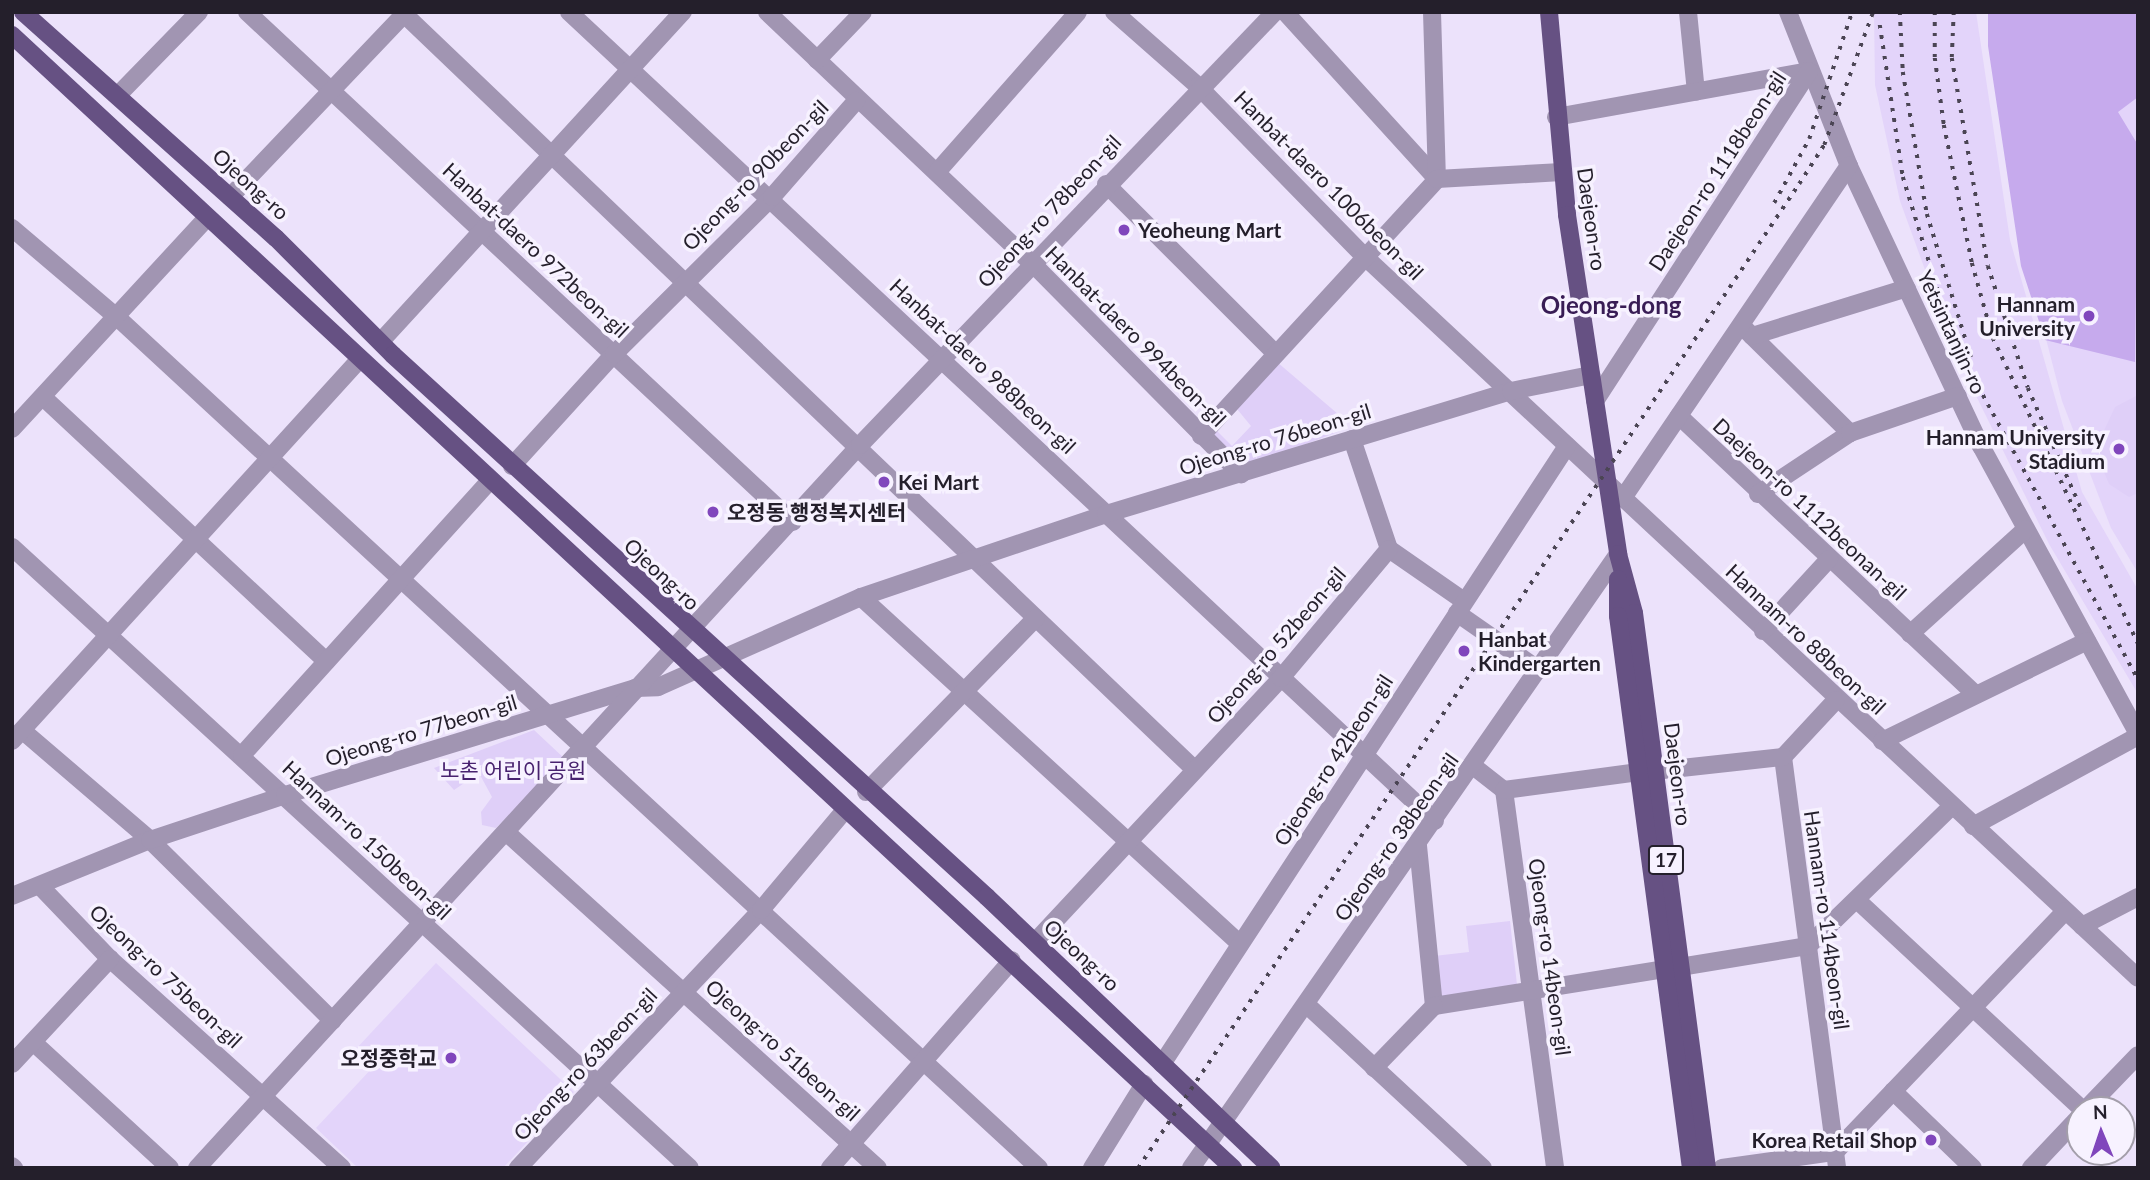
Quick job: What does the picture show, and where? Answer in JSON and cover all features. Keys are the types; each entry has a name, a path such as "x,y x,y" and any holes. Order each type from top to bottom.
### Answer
{"main road":[{"name":"Ojeong-ro","path":"23,12 118,94 230,197 383,339 393,355 718,656 1035,942 1272,1168"},
{"name":"Daejeon-ro","path":"1549,12 1562,172 1618,554 1618,617 1647,771 1672,968 1691,1168"},
{"path":"12,35 490,481 701,671 844,811 1012,960 1233,1168"},
{"name":"Daejeon-ro","path":"1672,968 1707,1168"}],"street":[{"path":"118,94 199,12"},
{"name":"Hanbat-daero 972beon-gil","path":"247,12 793,522"},
{"name":"Hanbat-daero 988beon-gil","path":"569,12 772,197 1435,821"},
{"path":"383,339 683,12"},
{"name":"Hanbat-daero 994beon-gil","path":"767,12 856,101 937,172 1033,264 1241,474"},
{"path":"817,60 863,12"},
{"path":"937,172 1078,12"},
{"name":"Hanbat-daero 1006beon-gil","path":"1114,12 1198,86 1364,256 1567,446"},
{"name":"Ojeong-ro 78beon-gil","path":"676,649 941,358 1033,264 1198,86 1275,12"},
{"path":"1285,12 1437,179"},
{"path":"1432,12 1437,179"},
{"path":"1688,12 1696,92"},
{"name":"Yetsintanjin-ro","path":"1788,12 1809,71 1849,166 1958,396 2026,529 2138,735"},
{"path":"230,197 405,13"},
{"name":"Ojeong-ro 90beon-gil","path":"405,13 550,156 686,280"},
{"path":"1556,117 1809,71"},
{"name":"Daejeon-ro 1118beon-gil","path":"1595,401 1809,71"},
{"name":"Ojeong-ro 90beon-gil","path":"512,466 614,354 772,197 856,101"},
{"path":"1623,498 1679,416 1747,331 1849,166"},
{"path":"1201,436 1437,179 1562,172"},
{"path":"1107,184 1275,354"},
{"path":"12,429 119,318 207,218"},
{"name":"Ojeong-ro 77beon-gil","path":"12,228 119,318 546,716"},
{"path":"686,280 1195,770"},
{"path":"1747,331 1907,288"},
{"path":"1747,331 1850,433"},
{"path":"333,1021 150,840 17,736 360,359"},
{"name":"Ojeong-ro 76beon-gil","path":"701,671 718,656 861,597 1106,514 1511,391 1591,375"},
{"path":"1758,494 1850,433 1958,396"},
{"path":"44,398 194,541 326,661"},
{"name":"Daejeon-ro 1112beonan-gil","path":"1679,416 1758,494 1976,695"},
{"path":"1352,439 1389,549 1539,670"},
{"name":"Hannam-ro 88beon-gil","path":"1567,446 1836,700 2138,978"},
{"name":"Ojeong-ro 42beon-gil","path":"1162,1064 1567,446"},
{"path":"242,755 326,661 403,582 490,481"},
{"name":"Daejeon-ro 1112beonan-gil","path":"1910,634 2026,529"},
{"name":"Hannam-ro 150beon-gil","path":"12,547 285,794 690,1168"},
{"name":"Ojeong-ro 52beon-gil","path":"1035,942 1281,678 1389,549"},
{"name":"Ojeong-ro 38beon-gil","path":"1191,1168 1418,846 1618,554"},
{"path":"1763,631 1829,559"},
{"path":"861,597 1239,943"},
{"path":"866,792 1036,618"},
{"path":"1882,741 2087,641"},
{"path":"197,1168 585,748 635,688 676,649"},
{"name":"Ojeong-ro 77beon-gil","path":"12,897 150,840 285,794 635,688 658,687 701,671"},
{"path":"1473,766 1504,790 1783,757 1836,700"},
{"path":"546,716 585,748 927,1060 1039,1168"},
{"path":"1973,826 2138,735"},
{"name":"Hannam-ro 114beon-gil","path":"1783,757 1836,1160"},
{"name":"Ojeong-ro 14beon-gil","path":"1504,790 1555,1168"},
{"path":"1374,1068 1434,1006 1808,946 1858,901 1952,806"},
{"name":"Ojeong-ro 63beon-gil","path":"518,1168 761,910 844,811"},
{"name":"Ojeong-ro 63beon-gil","path":"507,833 685,991"},
{"path":"1418,846 1434,1006"},
{"name":"Ojeong-ro 75beon-gil","path":"40,886 110,959 262,1097"},
{"path":"2082,926 2138,897"},
{"path":"1858,901 2069,1096"},
{"path":"1722,1168 1836,1160 1893,1091 2065,911"},
{"path":"12,1064 110,959"},
{"name":"Ojeong-ro 51beon-gil","path":"830,1168 1012,960"},
{"name":"Ojeong-ro 51beon-gil","path":"685,991 852,1143"},
{"path":"1307,1005 1483,1168"},
{"path":"33,1042 170,1168"},
{"path":"2098,1096 2138,1055"},
{"path":"1092,1168 1144,1084"},
{"path":"1893,1091 1973,1168"},
{"path":"262,1097 342,1168"},
{"path":"2031,1168 2066,1131"},
{"path":"852,1143 878,1168"}],"shaded area":[{"path":"1874,12 1976,12 2010,240 2082,492 2138,590 2138,694 2049,544 1956,355 1900,201 1875,85"},
{"name":"Hannam University","path":"1988,12 2138,12 2138,97 2118,112 2138,145 2135,362 2045,340 2021,266 1988,46"},
{"name":"Hannam University","path":"2138,12 2138,573 2111,528 2062,401 2018,230"},
{"name":"오정중학교","path":"436,963 574,1092 503,1168 358,1168 316,1128 374,1066 356,1049"}],"green space":[{"path":"1277,362 1345,420 1343,430 1251,465 1213,438 1215,429 1232,446 1251,426 1237,409"},
{"name":"Hannam University Stadium","path":"2138,395 2138,493 2129,497 2109,484 2099,460 2101,437 2115,407"},
{"name":"노촌 어린이 공원","path":"534,730 565,759 496,828 482,825 481,812 492,797 479,773 454,790 434,768"},
{"path":"1510,921 1517,985 1442,1001 1434,956 1469,952 1466,926"}],"railway":[{"path":"1774,203 1809,139 1852,12"},
{"path":"1138,1168 1824,145 1873,12"},
{"path":"1900,12 1903,72 1927,214 1971,357"},
{"path":"1935,12 1935,58 1944,125 1972,263 1993,338 2138,644"},
{"path":"1954,12 1952,58 1988,266 2028,388 2081,508"},
{"path":"1880,25 1903,177 1953,340 2138,680"}],"place":[{"name":"Yeoheung Mart","path":"1124,230"},
{"name":"Hannam University","path":"2089,316"},
{"name":"Hannam University Stadium","path":"2119,449"},
{"name":"Kei Mart","path":"884,482"},
{"name":"오정동 행정복지센터","path":"713,512"},
{"name":"Hanbat Kindergarten","path":"1464,651"},
{"name":"오정중학교","path":"451,1058"},
{"name":"Korea Retail Shop","path":"1931,1140"}],"district":[{"name":"Ojeong-dong","path":"1611,305"}]}
